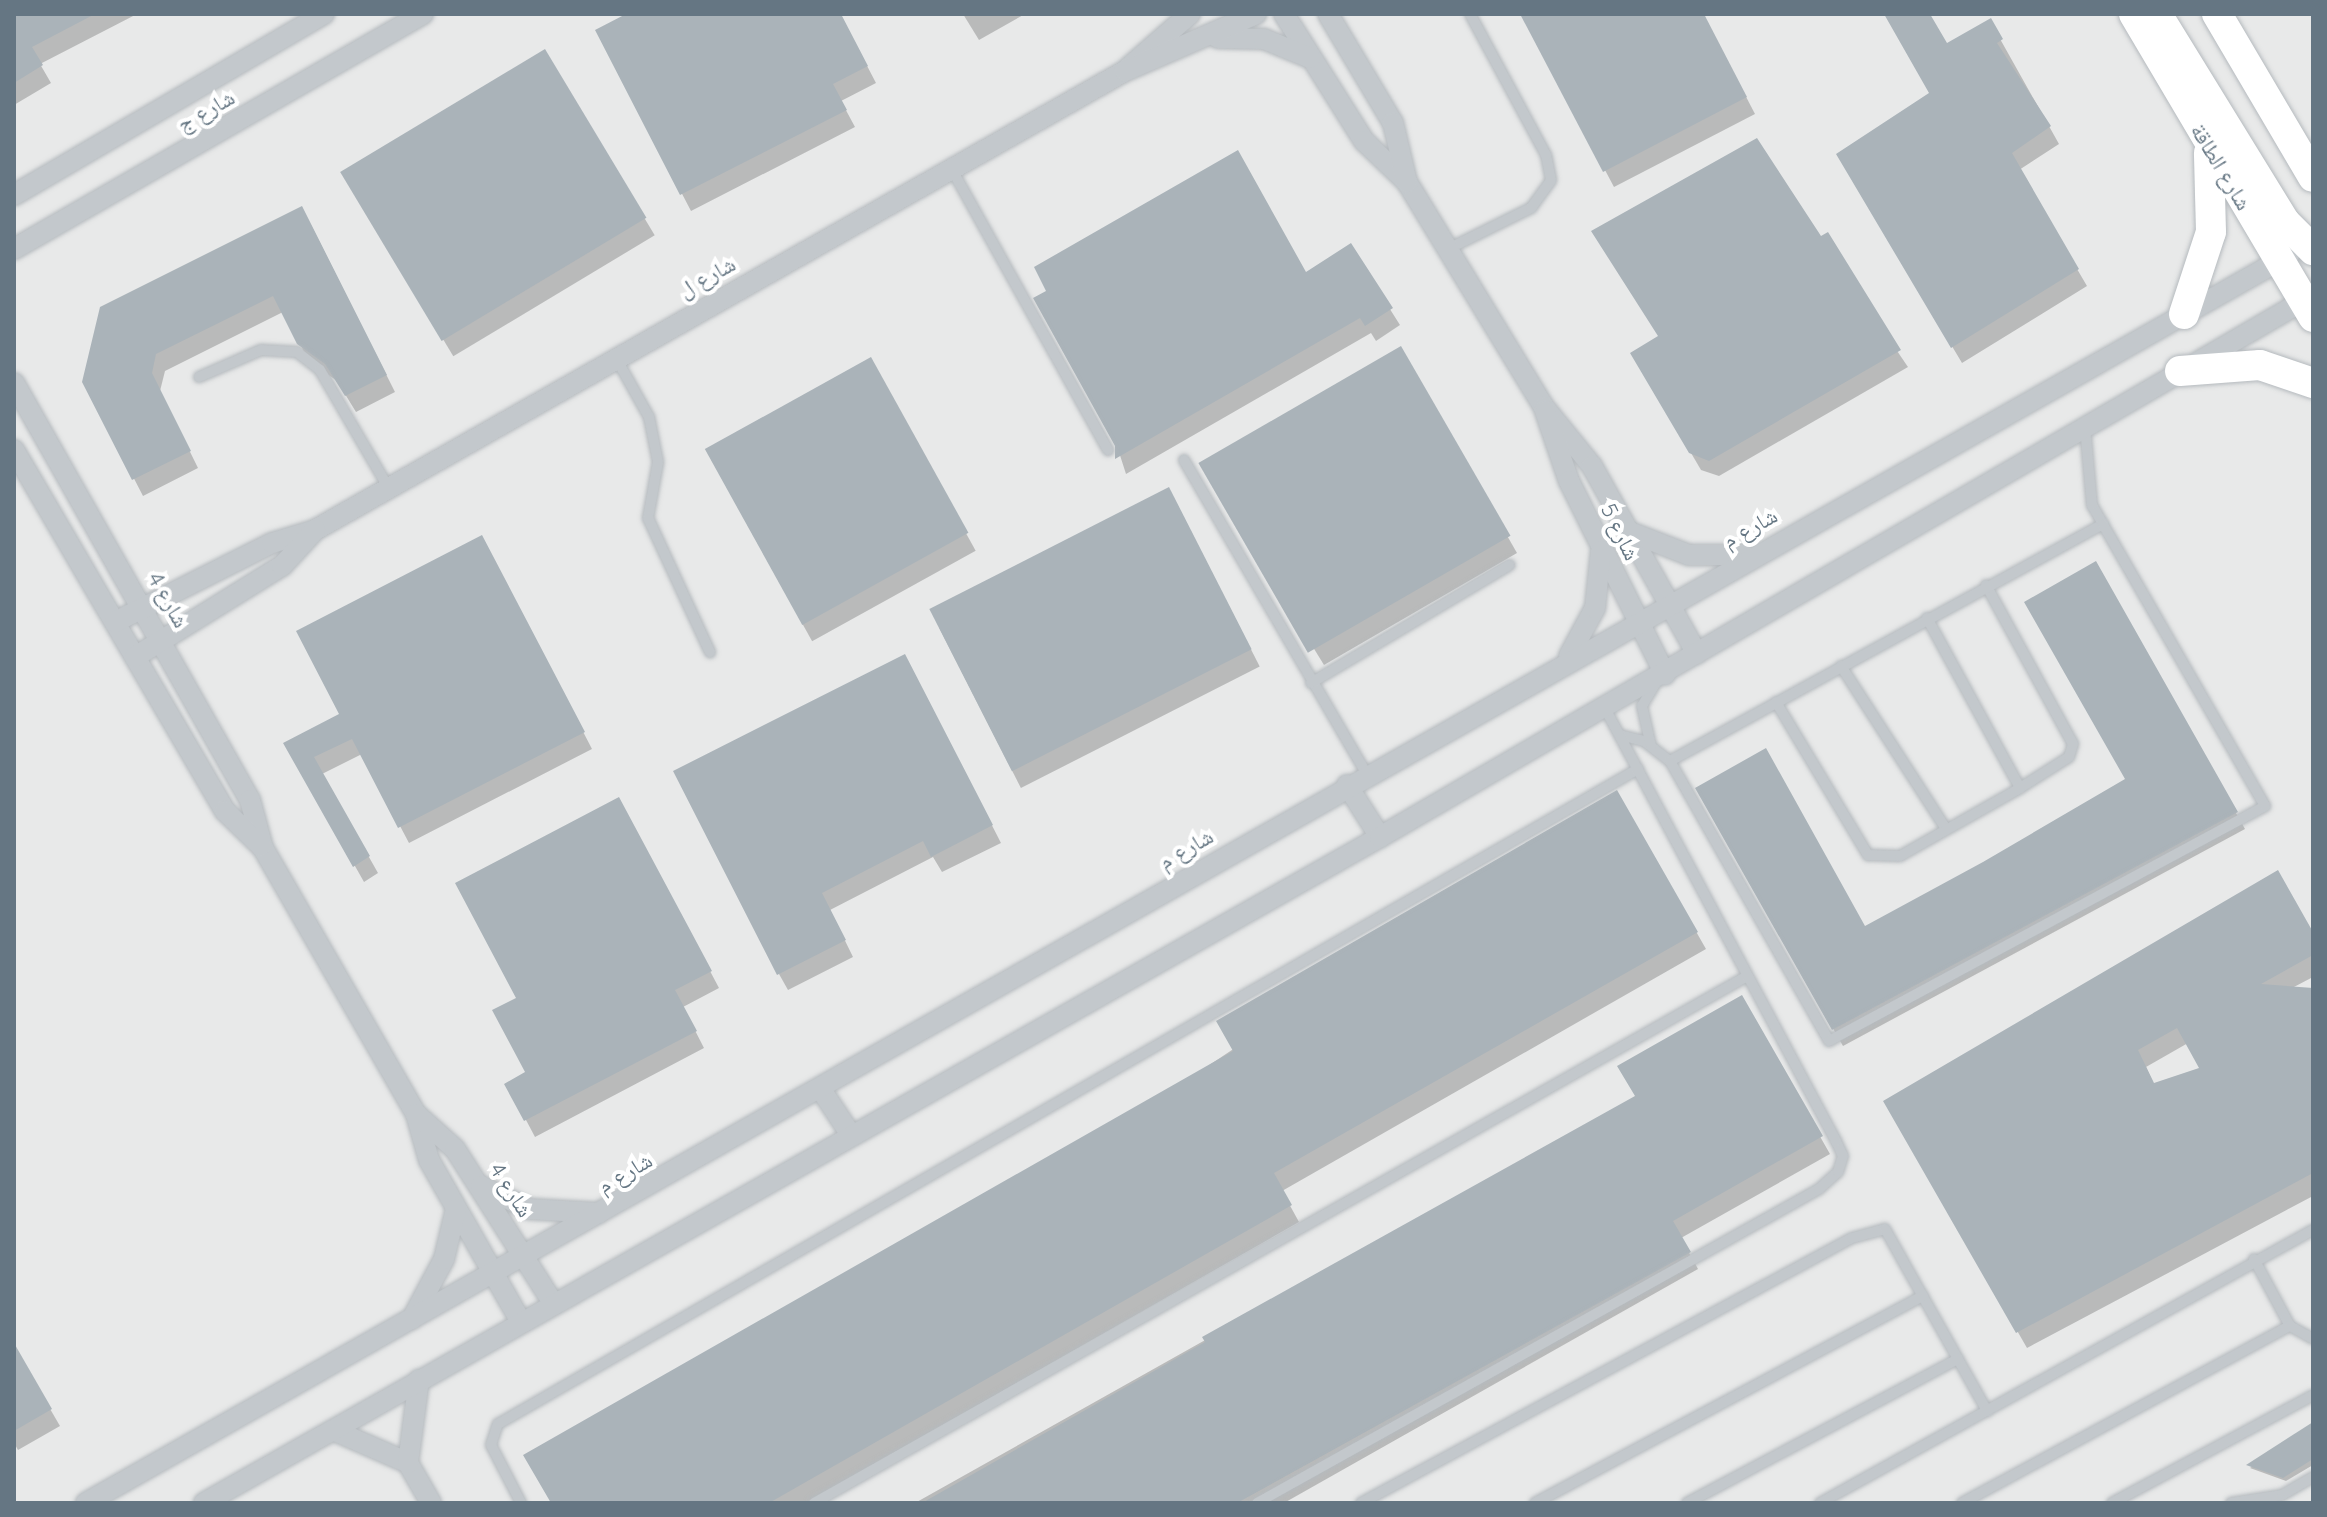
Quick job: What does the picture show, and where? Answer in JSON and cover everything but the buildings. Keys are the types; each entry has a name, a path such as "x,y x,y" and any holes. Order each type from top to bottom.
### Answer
{"main road":[{"name":"شارع الطاقة","path":"2134,14 2208,147 2310,304"},
{"path":"2157,14 2311,251 2279,260"},
{"path":"2217,14 2313,177"},
{"path":"2284,129 2313,149"},
{"path":"2184,314 2211,232 2208,147"},
{"path":"2180,371 2260,365 2313,383"}],"street":[{"name":"شارع ج","path":"14,195 324,14"},
{"name":"شارع ج","path":"20,246 423,14"},
{"name":"شارع ل","path":"1125,71 1190,14"},
{"name":"شارع ل","path":"115,622 272,543 315,530 615,356 1125,71 1210,39 1256,14"},
{"name":"شارع 5","path":"1284,14 1364,141 1407,182 1544,407 1587,458 1697,654"},
{"name":"شارع 5","path":"1328,14 1393,123 1407,182"},
{"path":"1210,39 1264,39 1314,60"},
{"path":"14,264 20,246"},
{"name":"شارع م","path":"86,1503 607,1212 1637,618 2279,260"},
{"path":"204,1503 1665,674 2180,371 2310,304"},
{"name":"شارع 4","path":"14,383 164,642 250,800 263,848 416,1114 481,1186 553,1303"},
{"name":"شارع 5","path":"1544,407 1601,547 1665,674"},
{"name":"شارع 4","path":"14,450 225,811 263,848"},
{"name":"شارع ل","path":"135,657 164,642 282,566 315,530"},
{"path":"1630,532 1689,555 1752,554"},
{"path":"1565,662 1595,608 1601,547"},
{"path":"1347,785 1380,837"},
{"path":"820,1088 851,1135"},
{"name":"شارع 4","path":"416,1114 429,1160 521,1322"},
{"path":"481,1186 555,1214 607,1212"},
{"path":"409,1324 435,1282 456,1209"},
{"path":"408,1463 419,1380"},
{"path":"333,1430 408,1463 431,1503"}],"lane":[{"path":"1448,249 1538,203 1551,180 1546,155 1470,14"},
{"path":"951,168 1108,450"},
{"path":"199,377 261,350 297,352 320,370 388,487"},
{"path":"615,356 649,417 658,462 648,518 710,652"},
{"path":"1620,735 1651,746 1670,761 1829,1041 2265,806 2092,505 2085,427"},
{"path":"1184,460 1366,773"},
{"path":"1670,761 1986,585 2103,524"},
{"path":"1311,683 1510,565"},
{"path":"1776,702 1868,855 1900,856 2069,757 2073,744 1986,585"},
{"path":"1927,618 2020,788"},
{"path":"1841,666 1946,829"},
{"path":"1651,746 1642,706 1665,674"},
{"path":"1257,1503 1819,1189 1838,1172 1843,1156 1836,1141 1744,978 1605,708"},
{"path":"521,1503 491,1445 498,1424 1638,769"},
{"path":"814,1503 1744,978"},
{"path":"1361,1503 1852,1238 1885,1229 1987,1411"},
{"path":"1820,1503 2254,1259 2313,1230"},
{"path":"2254,1259 2290,1326 2313,1339"},
{"path":"1535,1503 1923,1296"},
{"path":"1962,1503 2290,1326"},
{"path":"1687,1503 1958,1359"},
{"path":"2112,1503 2313,1395"},
{"path":"2231,1503 2282,1495 2313,1477"}],"shaded area":[{"path":"14,14 2313,14 2313,1503 14,1503"}]}
